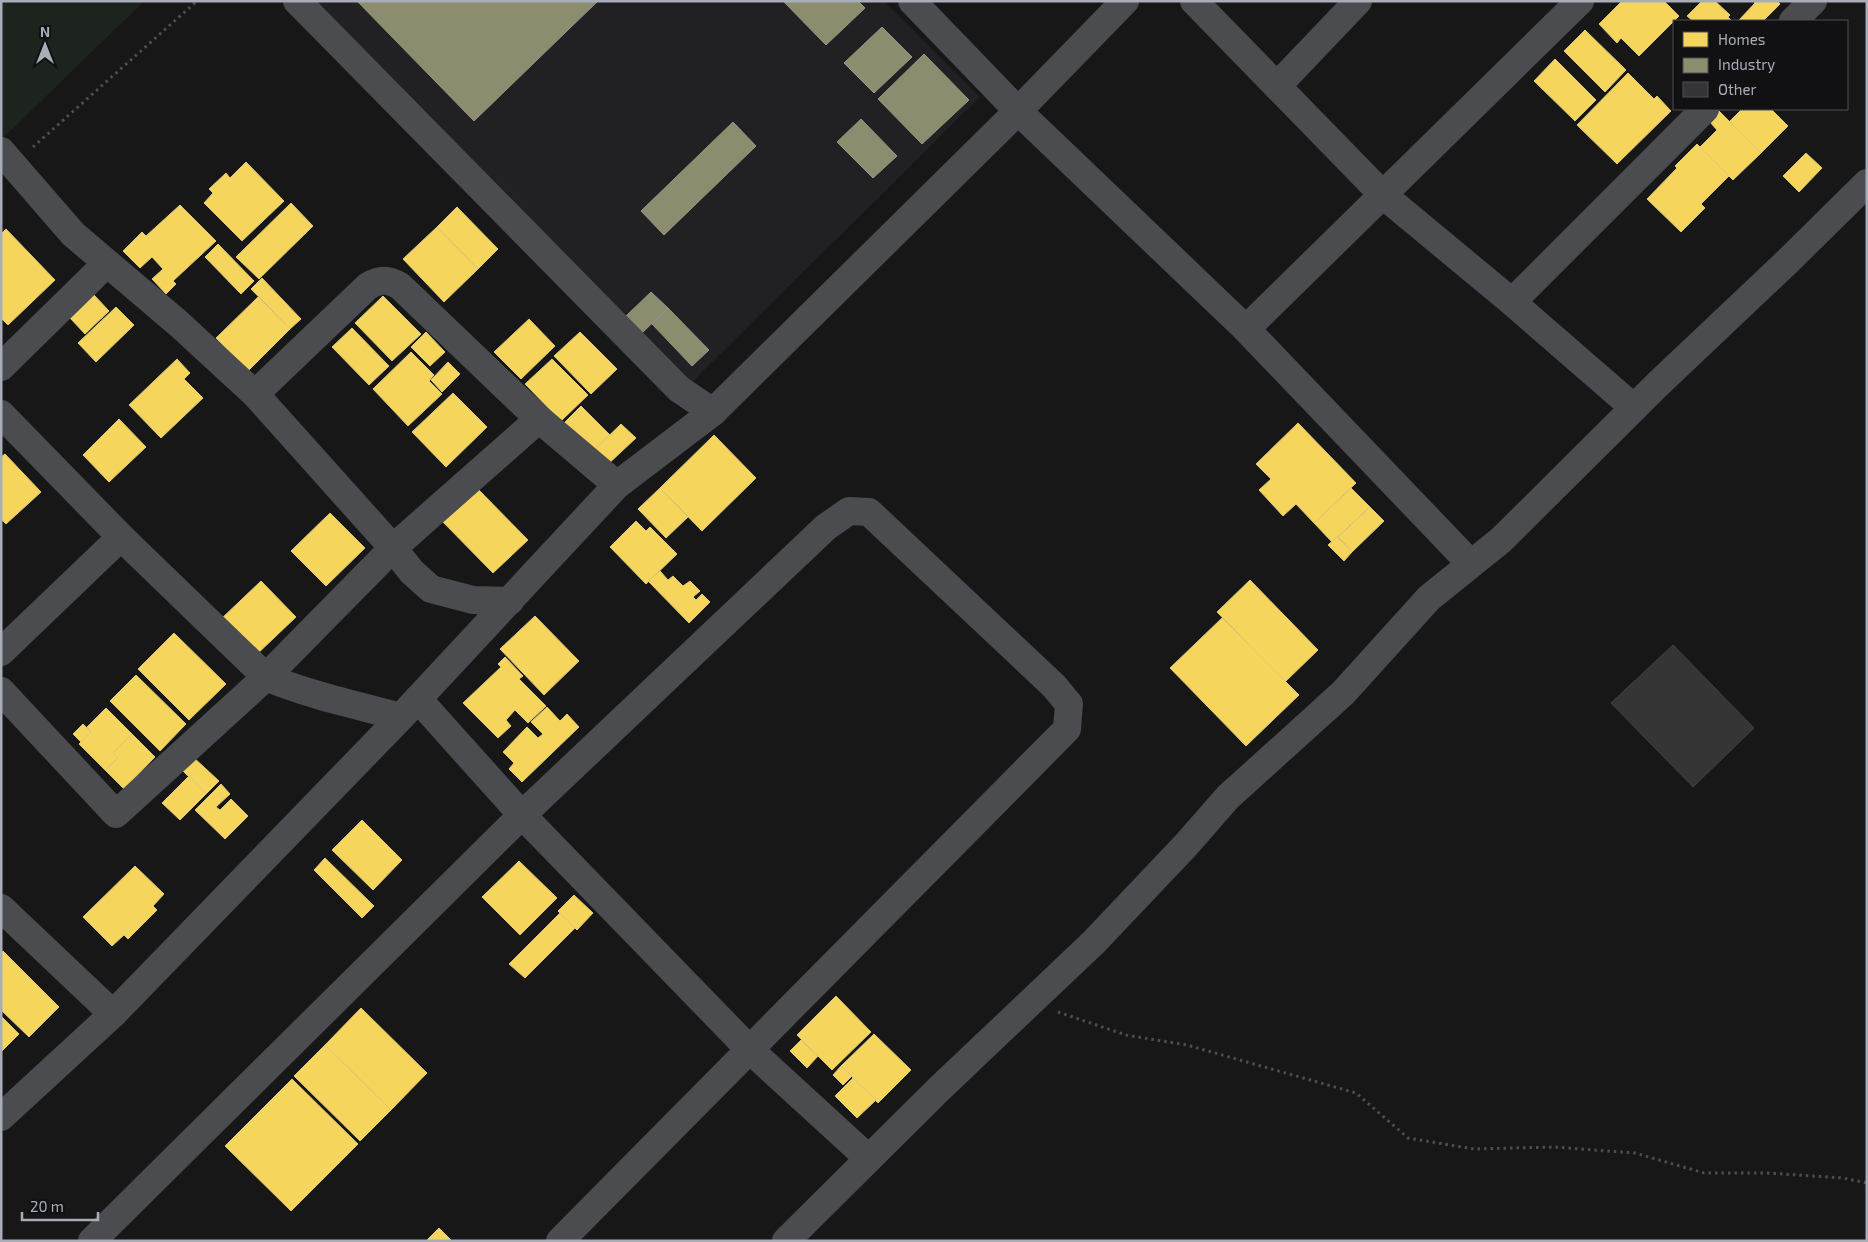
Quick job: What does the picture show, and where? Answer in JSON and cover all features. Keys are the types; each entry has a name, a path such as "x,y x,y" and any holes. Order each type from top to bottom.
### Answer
{"street":[{"path":"297,1 679,388 714,412"},
{"path":"912,1 1018,111 1246,329 1471,564"},
{"path":"1,1117 113,1014 409,708 617,485 714,412 1018,111 1125,1"},
{"path":"1194,1 1383,195 1512,302 1634,408"},
{"path":"1277,86 1358,1"},
{"path":"1246,329 1580,1"},
{"path":"1794,20 1813,1"},
{"path":"1512,302 1704,110"},
{"path":"7,157 73,234 178,324 255,394 393,548 412,572 432,588 473,600 510,601"},
{"path":"786,1241 868,1158 1094,942 1186,845 1228,796 1343,693 1430,598 1501,540 1634,408 1867,183"},
{"path":"1,367 106,263"},
{"path":"255,394 368,286 377,281 390,280 407,293 539,418 617,485"},
{"path":"1,414 121,537 266,677 310,693 409,708 522,815 750,1050 868,1158"},
{"path":"1,691 116,814 266,677 393,548 539,418"},
{"path":"92,1241 522,815 826,527 849,511 869,512 1054,686 1069,704 1067,729 560,1241"},
{"path":"1,652 121,537"},
{"path":"7,924 113,1014"}],"path":[{"path":"7,157 197,1"},
{"path":"1031,1003 1126,1035 1187,1045 1356,1093 1408,1138 1474,1149 1554,1147 1635,1154 1704,1173 1767,1173 1843,1178 1867,1183"}],"shaded area":[{"path":"1,1 144,1 1,140"},
{"path":"312,1 884,1 980,97 690,384"}],"building: Homes":[{"path":"1622,1 1664,1 1679,16 1639,56 1621,38 1617,43 1599,24"},
{"path":"1702,1 1715,1 1730,15 1728,17 1731,20 1692,20 1687,16"},
{"path":"1753,1 1777,1 1780,4 1764,20 1739,20 1755,3"},
{"path":"1585,30 1626,70 1605,92 1564,51"},
{"path":"1555,59 1596,100 1575,121 1534,81"},
{"path":"1628,73 1654,99 1657,96 1671,111 1617,164 1577,125"},
{"path":"1741,110 1772,110 1788,126 1761,153 1729,122"},
{"path":"1719,111 1761,153 1733,180 1700,147 1717,130 1709,121"},
{"path":"1697,144 1729,176 1701,204 1705,208 1681,232 1647,199"},
{"path":"1806,153 1822,168 1799,192 1783,176"},
{"path":"246,162 284,201 242,241 204,203 213,193 209,189 226,173 230,178"},
{"path":"291,203 313,226 259,279 236,257"},
{"path":"180,205 216,241 173,281 176,284 166,294 152,279 163,269 152,257 140,268 123,251 142,232 146,236"},
{"path":"457,207 498,249 478,269 437,227"},
{"path":"437,227 478,269 444,302 403,259"},
{"path":"6,229 55,280 8,325 1,318 1,234"},
{"path":"218,244 254,281 241,294 205,257"},
{"path":"262,278 301,319 290,329 251,289"},
{"path":"94,295 109,311 85,334 70,318"},
{"path":"383,296 421,334 392,361 355,323"},
{"path":"258,297 290,329 248,371 216,338"},
{"path":"116,307 134,325 96,362 78,343"},
{"path":"529,319 555,346 521,379 494,352"},
{"path":"352,328 389,366 369,385 332,347"},
{"path":"426,332 445,352 430,366 411,347"},
{"path":"580,332 617,369 591,394 554,356"},
{"path":"411,352 434,375 429,381 442,394 408,426 373,389"},
{"path":"177,359 190,373 184,379 203,398 161,438 129,405"},
{"path":"552,359 588,395 561,421 525,384"},
{"path":"448,362 460,374 442,392 431,380"},
{"path":"453,393 487,427 446,467 412,432"},
{"path":"581,406 610,435 591,453 563,424"},
{"path":"119,419 146,447 109,482 83,455"},
{"path":"1298,423 1356,483 1314,523 1296,504 1283,516 1259,490 1271,479 1256,464"},
{"path":"621,424 636,438 605,467 591,453"},
{"path":"714,435 756,478 702,531 660,488"},
{"path":"5,454 41,492 6,524 1,519 1,457"},
{"path":"473,484 528,540 493,573 439,518"},
{"path":"660,488 688,517 666,538 638,509"},
{"path":"1351,488 1370,507 1332,542 1314,523"},
{"path":"1370,507 1384,521 1352,552 1338,537"},
{"path":"330,513 365,548 326,586 291,551"},
{"path":"636,521 646,531 650,527 677,554 646,584 610,547"},
{"path":"1337,537 1352,552 1344,561 1328,545"},
{"path":"660,571 668,580 673,576 683,586 690,581 700,591 693,597 696,600 702,594 710,602 689,623 648,581"},
{"path":"1250,580 1318,650 1285,682 1217,612"},
{"path":"261,581 296,617 255,656 220,620"},
{"path":"535,616 579,661 544,695 500,649"},
{"path":"1222,618 1299,695 1246,746 1170,668"},
{"path":"174,633 226,684 189,720 138,669"},
{"path":"505,657 523,676 519,679 546,706 528,723 515,710 506,720 511,726 498,738 463,703 501,667 498,664"},
{"path":"136,675 186,724 160,751 110,701"},
{"path":"547,707 560,721 567,714 579,727 522,782 509,769 514,763 503,752 527,727 538,738 543,734 531,722"},
{"path":"106,708 132,734 113,753 118,758 105,770 79,744 91,732 87,727"},
{"path":"83,724 91,732 81,742 73,734"},
{"path":"132,734 155,757 124,789 105,770 118,758 113,753"},
{"path":"192,756 219,781 206,794 180,768"},
{"path":"189,776 206,794 180,820 162,803"},
{"path":"221,784 230,794 216,807 220,810 231,799 248,816 225,839 195,810"},
{"path":"362,820 402,860 373,890 332,850"},
{"path":"325,858 374,906 362,918 314,870"},
{"path":"519,861 557,898 520,935 482,897"},
{"path":"135,866 164,894 153,906 157,910 128,939 124,935 112,946 83,917"},
{"path":"574,895 593,913 577,930 558,911"},
{"path":"560,913 575,928 525,978 509,964"},
{"path":"3,951 59,1007 29,1037 1,1010 1,952"},
{"path":"836,996 871,1032 832,1070 797,1035"},
{"path":"361,1008 427,1073 391,1110 325,1045"},
{"path":"1,1016 19,1034 1,1052"},
{"path":"874,1034 911,1070 878,1103 841,1066"},
{"path":"801,1040 818,1056 807,1068 790,1051"},
{"path":"325,1045 391,1110 360,1141 294,1076"},
{"path":"841,1066 852,1076 843,1085 833,1075"},
{"path":"853,1078 876,1100 857,1118 835,1096"},
{"path":"292,1079 358,1144 291,1211 225,1146"},
{"path":"439,1228 452,1241 426,1241"}],"building: Industry":[{"path":"357,1 598,1 474,121"},
{"path":"783,1 858,1 865,8 826,45"},
{"path":"882,27 912,57 874,93 844,63"},
{"path":"924,54 969,100 922,144 878,99"},
{"path":"861,119 897,156 873,178 837,142"},
{"path":"733,122 756,146 664,235 641,211"},
{"path":"651,292 668,308 642,333 626,316"},
{"path":"668,308 709,350 692,366 652,324"}],"building: Other":[{"path":"1673,645 1754,728 1693,787 1611,703"}]}
